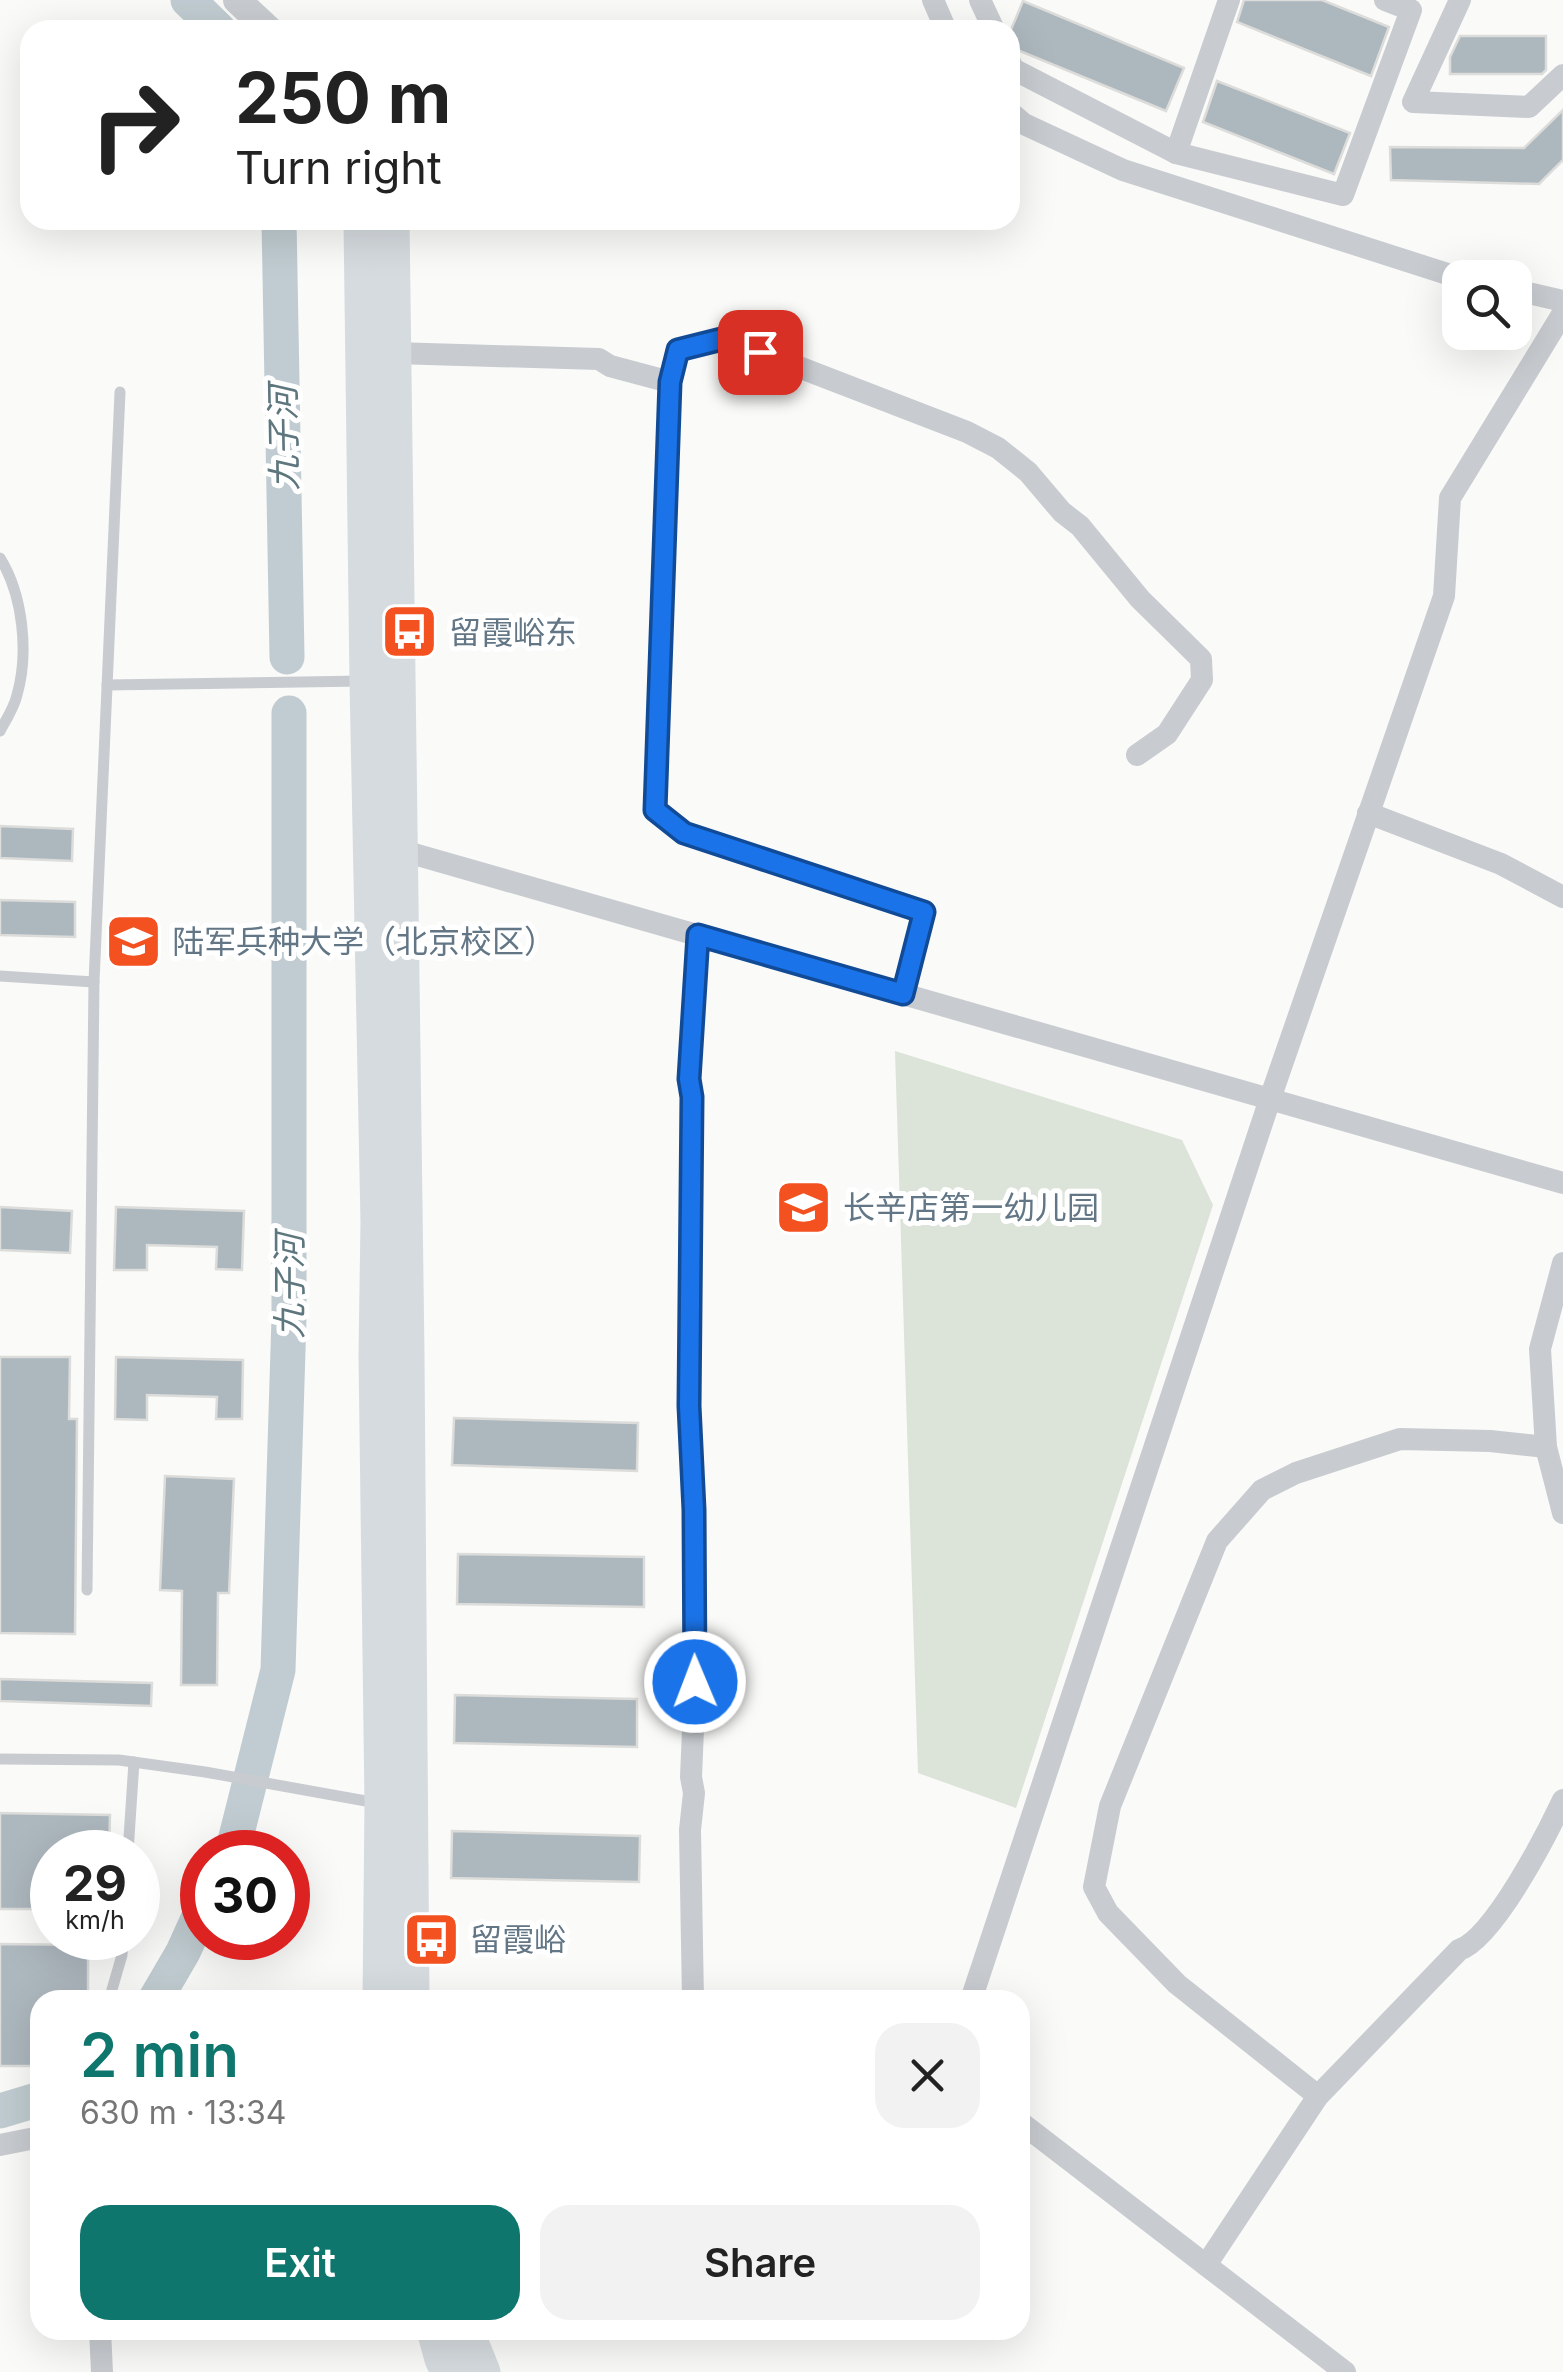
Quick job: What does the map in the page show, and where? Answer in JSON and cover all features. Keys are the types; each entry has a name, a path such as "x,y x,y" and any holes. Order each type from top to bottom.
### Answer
{"main road":[{"path":"360,230 378,1222 380,1990"},
{"path":"392,230 412,1990"},
{"path":"437,2340 448,2372"},
{"path":"470,2340 483,2372"}],"street":[{"path":"237,0 258,20"},
{"path":"1176,153 1230,0"},
{"path":"1020,73 1176,153 1343,195 1411,10 1385,0"},
{"path":"1460,0 1413,102 1528,106 1563,75"},
{"path":"1020,121 1123,170 1442,272"},
{"path":"1532,294 1563,300"},
{"path":"974,1990 1270,1099 1444,596 1450,498 1563,314"},
{"path":"903,994 924,912 684,833 655,810 670,382 678,350 726,338 967,432 998,448 1028,472 1062,512 1080,526 1140,599 1201,659 1202,680 1167,734 1137,755"},
{"path":"394,353 599,360 670,382"},
{"path":"1368,813 1501,864 1563,897"},
{"path":"400,850 1563,1183"},
{"path":"692,1990 690,1830 695,1682 689,1406 689,1079 698,935"},
{"path":"1563,1263 1540,1349 1546,1447 1563,1513"},
{"path":"1318,2096 1177,1984 1108,1913 1094,1888 1110,1806 1216,1542 1262,1490 1296,1473 1400,1439 1546,1447"},
{"path":"1206,2265 1318,2096 1495,1918 1546,1836 1563,1800"},
{"path":"1030,2130 1345,2372"},
{"path":"0,2145 30,2139"},
{"path":"100,2340 102,2372"}],"lane":[{"path":"87,1590 94,982 120,392"},
{"path":"0,558 10,574 24,635 17,696 0,731"},
{"path":"107,685 366,680"},
{"path":"0,976 94,982"},
{"path":"0,1759 119,1760 305,1788 382,1804"},
{"path":"129,1830 134,1762"},
{"path":"113,1990 121,1960"}],"shaded area":[{"path":"895,1051 1182,1140 1213,1205 1016,1808 918,1773"}],"building":[{"path":"1244,0 1322,0 1389,27 1371,76 1237,22"},
{"path":"1023,1 1184,68 1166,111 1020,51 1020,20 1015,20"},
{"path":"1460,36 1546,36 1546,70 1542,74 1450,74 1450,57"},
{"path":"1217,81 1350,133 1334,174 1203,122"},
{"path":"1563,110 1563,160 1539,184 1391,180 1390,147 1524,148"},
{"path":"0,826 73,829 72,861 0,858"},
{"path":"0,900 75,902 75,937 0,935"},
{"path":"0,1207 72,1211 70,1253 0,1250"},
{"path":"116,1207 244,1211 242,1270 216,1269 217,1247 147,1245 147,1270 114,1270"},
{"path":"0,1357 70,1357 69,1419 77,1419 75,1634 0,1633"},
{"path":"116,1357 243,1360 242,1419 216,1419 217,1397 147,1395 147,1420 115,1419"},
{"path":"454,1418 638,1423 637,1471 452,1465"},
{"path":"165,1476 234,1479 229,1593 218,1593 217,1685 181,1685 182,1591 160,1590"},
{"path":"458,1554 644,1557 644,1607 457,1604"},
{"path":"0,1679 152,1683 151,1706 0,1701"},
{"path":"455,1695 637,1699 637,1747 454,1743"},
{"path":"0,1813 110,1815 110,1830 30,1830 30,1909 0,1909"},
{"path":"452,1831 640,1836 639,1882 451,1878"},
{"path":"0,1944 30,1944 30,1960 88,1960 88,1990 30,1990 30,2066 0,2066"}],"waterway":[{"name":"九子河","path":"188,0 209,20"},
{"name":"九子河","path":"279,230 287,657"},
{"name":"九子河","path":"238,1830 278,1670 289,1318 289,713"},
{"name":"九子河","path":"161,1990 180,1957"},
{"name":"九子河","path":"0,2111 30,2102"}],"place":[{"name":"留霞峪东","path":"410,632"},
{"name":"陆军兵种大学（北京校区）","path":"133,941"},
{"name":"长辛店第一幼儿园","path":"804,1207"},
{"name":"留霞峪","path":"431,1939"}],"route":[{"path":"695,1682 689,1406 689,1079 698,935 903,994 924,912 684,833 655,810 670,382 678,350 726,338 760,352"}]}
